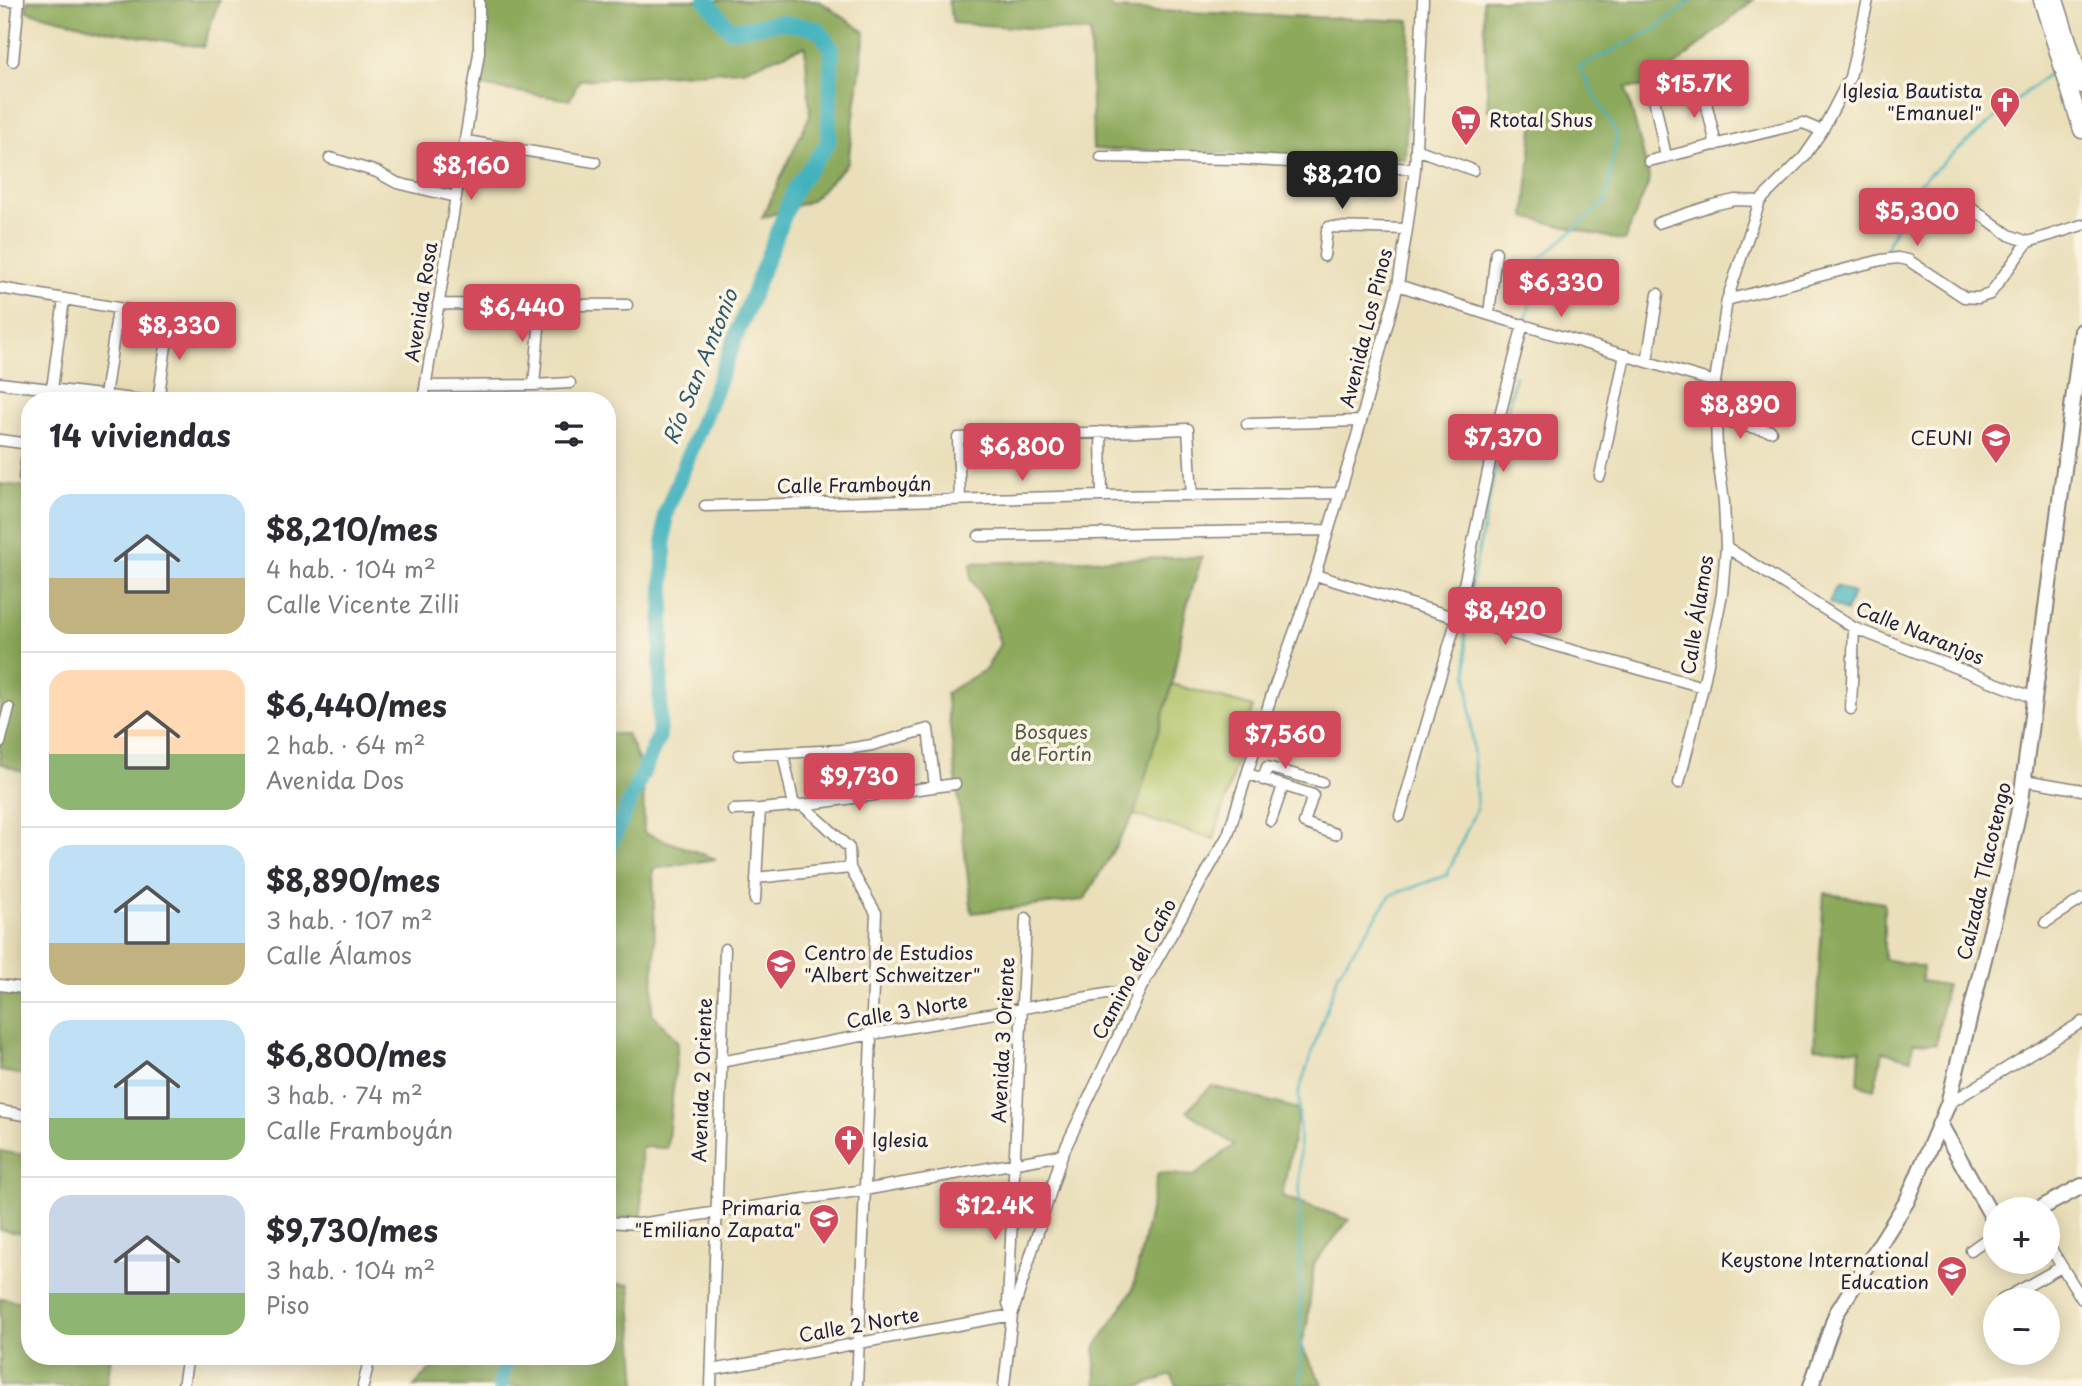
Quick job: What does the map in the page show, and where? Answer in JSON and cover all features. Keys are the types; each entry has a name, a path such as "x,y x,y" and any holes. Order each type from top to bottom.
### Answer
{"main road":[{"path":"2042,0 2082,130"},
{"path":"2055,0 2082,85"}],"street":[{"path":"0,0 19,1 13,61"},
{"name":"Avenida Rosa","path":"425,392 479,53 479,0"},
{"name":"Avenida Los Pinos","path":"1315,575 1398,285 1415,169 1423,0"},
{"name":"Calle Álamos","path":"1679,783 1703,687 1722,594 1726,547 1724,502 1717,452 1715,382 1727,300 1760,201 1804,157 1822,131 1850,77 1868,0"},
{"path":"1703,89 1716,145"},
{"path":"1653,93 1666,157"},
{"path":"1649,161 1803,123 1822,131"},
{"path":"466,141 595,162"},
{"path":"1416,149 1473,170"},
{"path":"1101,157 1237,159 1415,169"},
{"path":"330,158 377,172 397,183 456,197"},
{"path":"1658,223 1735,200 1760,201"},
{"path":"1964,202 2009,235 2028,242"},
{"path":"1727,300 1881,260 1898,258 1908,260 1964,297 1978,298 1990,294 2028,242 2082,225"},
{"path":"1324,256 1327,230 1333,226 1408,229"},
{"path":"1489,315 1496,251"},
{"path":"1398,285 1715,382"},
{"path":"0,288 194,321"},
{"path":"1647,362 1658,294"},
{"path":"52,389 64,299"},
{"path":"438,304 627,305"},
{"path":"534,385 541,305"},
{"path":"106,392 118,309"},
{"path":"159,392 170,318"},
{"path":"1400,816 1457,618 1499,419 1523,324"},
{"name":"Calzada Tlacotengo","path":"1811,1386 1836,1314 1907,1201 1948,1104 2007,866 2024,780 2082,331"},
{"path":"1600,476 1625,355"},
{"path":"0,383 75,392"},
{"path":"426,386 570,383"},
{"path":"1715,420 1772,431"},
{"path":"1247,424 1361,421"},
{"path":"960,500 958,438 1188,429 1192,496"},
{"path":"1101,432 1102,496"},
{"path":"0,440 21,443"},
{"name":"Calle Framboyán","path":"705,506 1340,493"},
{"path":"979,536 1328,530"},
{"name":"Calle Naranjos","path":"1726,547 1854,628 2034,698"},
{"path":"1315,575 1703,687"},
{"name":"Camino del Caño","path":"1004,1386 1012,1315 1062,1156 1141,988 1228,835 1272,694 1315,575"},
{"path":"1851,709 1854,628"},
{"path":"0,743 9,708"},
{"path":"739,755 841,750 872,745 928,729 935,787"},
{"path":"783,753 798,806 849,848 850,868 876,913 857,1386"},
{"path":"1263,779 1267,766 1322,782"},
{"path":"1248,774 1313,796 1304,823 1335,834"},
{"path":"2024,780 2082,790"},
{"path":"733,810 798,806 956,784"},
{"path":"1271,821 1283,786"},
{"path":"755,900 760,808"},
{"path":"756,878 850,868"},
{"path":"2046,922 2082,899"},
{"name":"Avenida 3 Oriente","path":"1012,1315 1008,1303 1026,918"},
{"name":"Avenida 2 Oriente","path":"711,1386 724,949"},
{"path":"0,985 21,988"},
{"name":"Calle 3 Norte","path":"720,1062 1141,988"},
{"path":"1948,1104 2082,1022"},
{"path":"0,1111 21,1114"},
{"path":"1940,1124 1983,1201"},
{"path":"616,1223 639,1224 716,1213 1062,1156"},
{"path":"2060,1198 2082,1186"},
{"path":"1971,1250 1983,1242"},
{"path":"2023,1288 2061,1267 2082,1300"},
{"name":"Calle 2 Norte","path":"712,1370 1012,1315"},
{"path":"183,1386 186,1365"},
{"path":"363,1386 368,1365"}],"green space":[{"path":"28,0 219,0 203,47 108,31 26,11"},
{"path":"484,0 818,0 865,32 848,163 811,201 762,218 810,115 805,46 743,70 579,80 570,100 480,86 484,54"},
{"path":"948,0 1112,0 1111,9 1410,21 1405,159 1093,149 1090,32 953,23"},
{"path":"1483,0 1753,0 1651,86 1626,88 1650,180 1624,241 1525,217 1534,115 1488,110"},
{"path":"0,484 21,486 21,771 0,763"},
{"name":"Bosques de Fortín","path":"1202,557 1186,609 1172,684 1134,815 1084,900 972,913 946,693 986,669 1000,644 987,605 971,579 971,563"},
{"path":"1172,684 1253,707 1214,839 1134,815"},
{"path":"616,734 627,734 643,771 644,833 716,859 653,869 655,948 652,1013 678,1042 667,1148 641,1147 642,1218 616,1218"},
{"path":"1824,893 1884,903 1884,959 1923,967 1921,981 1946,985 1936,1044 1913,1043 1911,1059 1883,1052 1874,1089 1858,1084 1860,1050 1814,1047"},
{"path":"0,989 21,992 21,1074 0,1071"},
{"path":"1211,1086 1299,1109 1282,1196 1349,1220 1314,1264 1307,1326 1301,1346 1323,1385 1177,1386 1171,1375 1142,1386 1096,1386 1095,1348 1133,1289 1158,1173 1194,1176 1234,1145 1187,1111"},
{"path":"0,1151 21,1154 21,1234 0,1230"},
{"path":"616,1284 630,1285 637,1386 414,1386 435,1365 616,1365"},
{"path":"0,1298 21,1302 21,1365 110,1365 107,1386 0,1386"}],"water":[{"path":"1836,586 1853,593 1846,612 1829,603"}],"waterway":[{"name":"Río San Antonio","path":"616,832 659,736 665,515 795,188 828,143 832,49 818,29 781,22 730,30 706,0"},
{"path":"1526,321 1539,260 1606,201 1617,134 1579,67 1656,29 1692,0"},
{"path":"1884,252 1916,186 2052,71"},
{"path":"1465,616 1515,375"},
{"path":"1303,1386 1299,1091 1339,972 1391,895 1447,875 1477,807 1464,622"},
{"name":"Río San Antonio","path":"500,1386 504,1365"}],"place":[{"name":"Iglesia Bautista \"Emanuel\"","path":"2005,129"},
{"name":"Rtotal Shus","path":"1466,147"},
{"name":"CEUNI","path":"1996,465"},
{"name":"Centro de Estudios \"Albert Schweitzer\"","path":"781,991"},
{"name":"Iglesia","path":"849,1167"},
{"name":"Primaria \"Emiliano Zapata\"","path":"824,1246"},
{"name":"Keystone International Education","path":"1952,1298"}]}
